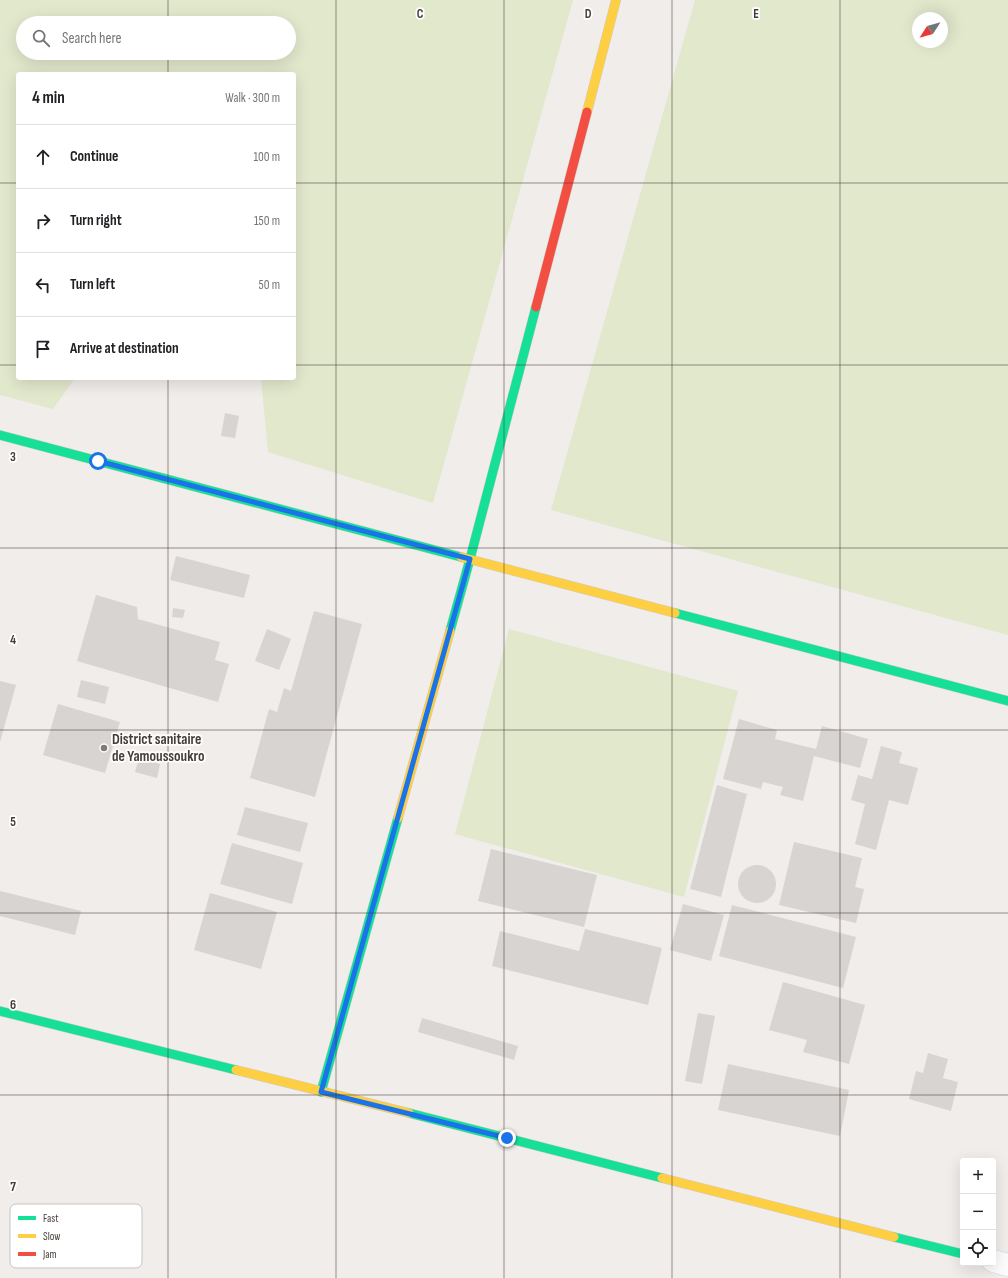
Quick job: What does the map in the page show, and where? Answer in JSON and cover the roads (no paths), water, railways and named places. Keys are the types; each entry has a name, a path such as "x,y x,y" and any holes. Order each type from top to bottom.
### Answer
{"street":[{"path":"321,1092 470,559 616,0"},
{"path":"0,435 1008,701"},
{"path":"0,1011 960,1253"},
{"path":"996,1262 1008,1265"}],"place":[{"name":"District sanitaire de Yamoussoukro","path":"104,748"}]}
